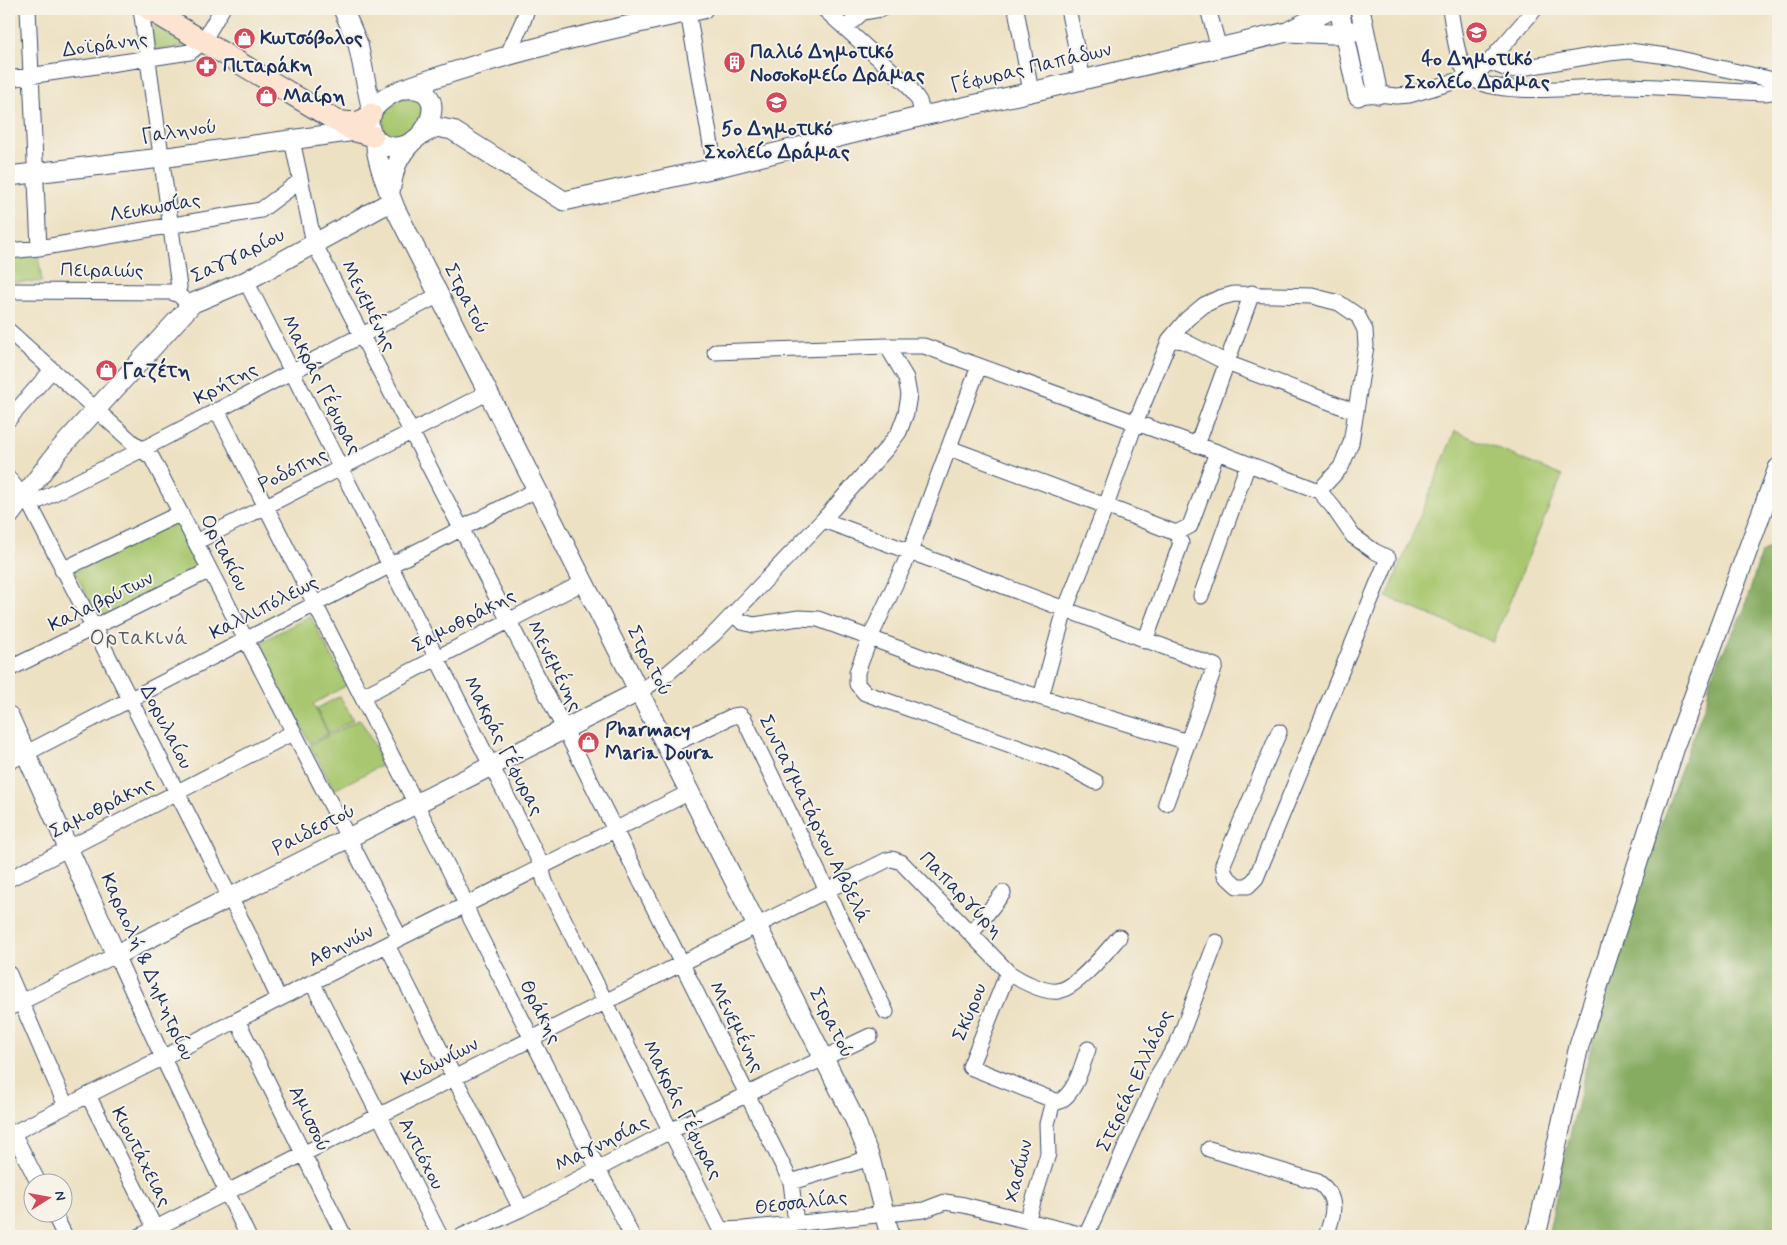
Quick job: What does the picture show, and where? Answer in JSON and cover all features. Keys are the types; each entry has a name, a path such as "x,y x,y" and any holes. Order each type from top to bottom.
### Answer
{"main road":[{"path":"149,9 335,120 368,136"},
{"path":"335,120 357,123 365,120 371,113"}],"street":[{"path":"28,9 39,248"},
{"path":"140,9 179,287 184,300"},
{"path":"203,40 222,9"},
{"path":"343,9 358,44 371,113 368,136 384,145 395,147 401,146 436,127 452,130"},
{"path":"508,54 524,21 527,9"},
{"path":"824,9 915,93 923,116"},
{"path":"845,28 862,12 881,9"},
{"path":"1016,9 1031,92"},
{"path":"1068,9 1083,80"},
{"path":"1208,9 1219,48"},
{"path":"1287,32 1332,9"},
{"path":"1339,9 1358,96 1378,94 1409,95 1470,77 1489,62 1535,9"},
{"path":"1360,9 1378,94"},
{"path":"1450,9 1462,67 1470,77 1494,86 1560,89 1625,86 1764,93 1778,91"},
{"path":"371,113 382,101 400,90 441,75 508,54 696,10 715,168"},
{"path":"1287,32 1312,34 1344,33 1364,29"},
{"name":"Γέφυρας Παπάδων","path":"431,103 452,130 564,201 715,168 923,116 1287,32"},
{"name":"Δοϊράνης","path":"9,79 190,52 203,40"},
{"path":"1489,62 1510,70 1629,51 1667,56 1778,81"},
{"path":"391,197 394,170 398,159 430,121 431,103 436,84 441,75"},
{"path":"400,90 418,90 426,94 431,103"},
{"name":"Γαληνού","path":"9,176 292,140 368,136"},
{"name":"Στρατού","path":"368,136 375,146 391,197 439,295 855,1120 870,1158 890,1236"},
{"name":"Μενεμένης","path":"292,140 314,244 615,830 791,1182 796,1223"},
{"name":"Λευκωσίας","path":"9,251 39,248 261,210 300,181"},
{"name":"Σαγγαρίου","path":"9,516 26,501 43,469 184,300 197,300 246,281 314,244 391,197"},
{"name":"Μακράς Γέφυρας","path":"246,281 539,860 545,882 716,1223 722,1230"},
{"name":"Πειραιώς","path":"9,291 171,292 184,300"},
{"path":"1197,445 1252,294"},
{"path":"1041,697 1065,610 1106,506 1135,424 1170,339 1187,319 1204,305 1227,296 1252,294 1312,296 1339,302 1358,316 1366,330 1366,346 1351,443 1341,467 1319,491"},
{"name":"Κρήτης","path":"26,501 143,449 439,295"},
{"name":"Ορτακίου","path":"9,331 94,409 152,458 348,838 454,1077 521,1209"},
{"path":"1170,339 1184,341 1227,363 1356,412"},
{"path":"640,691 668,673 714,634 823,520 899,432 906,413 909,395 906,378 887,346"},
{"path":"715,352 924,346 1319,491 1333,507 1353,536 1374,551 1388,558 1256,878 1248,886 1237,886 1225,876 1223,864 1279,732"},
{"path":"979,366 910,552 870,638 857,672 857,684 865,693 1061,763 1096,782"},
{"path":"9,419 52,370"},
{"name":"Ροδόπης","path":"196,542 489,392"},
{"name":"Θράκης","path":"218,410 363,696 531,1039 632,1236"},
{"path":"949,448 1176,533 1181,543 1144,640"},
{"path":"1176,533 1190,526 1217,452"},
{"path":"1201,596 1248,464"},
{"path":"1536,1236 1578,1046 1674,750 1778,468"},
{"name":"Δορυλαίου","path":"9,479 26,501 94,628 230,897 279,999"},
{"name":"Καλλιπόλεως","path":"9,762 538,489"},
{"path":"62,570 181,513"},
{"path":"823,520 1215,666 1166,803"},
{"name":"Καλαβρύτων","path":"9,670 210,570"},
{"name":"Σαμοθράκης","path":"363,696 584,582"},
{"path":"733,614 742,622 754,625 799,618 818,619 994,683 1188,742"},
{"name":"Ραιδεστού","path":"15,1005 640,691"},
{"name":"Συνταγματάρχου Αβδελά","path":"667,747 733,716 740,715 744,719 886,1012"},
{"name":"Καραολή & Δημητρίου","path":"9,716 163,1058 248,1236"},
{"name":"Σαμοθράκης","path":"9,878 294,732"},
{"name":"Αθηνών","path":"11,1134 690,792"},
{"name":"Παπαργύρη","path":"757,925 882,862 892,859 901,862 1008,972 1042,988 1054,991 1063,990 1071,986 1090,969 1119,937"},
{"path":"971,934 1003,893"},
{"name":"Κυδωνίων","path":"140,1236 157,1232 227,1193 379,1115 757,925"},
{"name":"Στερεάς Ελλάδος","path":"1086,1236 1154,1083 1178,1042 1216,942"},
{"name":"Σκύρου","path":"1008,972 970,1066 1053,1101"},
{"path":"9,974 15,1005 66,1106"},
{"name":"Αντιόχου","path":"312,982 440,1236"},
{"name":"Αμισσού","path":"237,1020 344,1236"},
{"name":"Μαγνησίας","path":"462,1236 521,1209 670,1131 870,1036"},
{"path":"1053,1101 1060,1101 1072,1088 1088,1049"},
{"name":"Κιουτάχειας","path":"88,1095 157,1232"},
{"name":"Χασίων","path":"1027,1221 1048,1154 1047,1124 1053,1101"},
{"path":"11,1134 32,1172"},
{"path":"1208,1149 1318,1182 1327,1188 1333,1209 1326,1236"},
{"path":"791,1182 870,1158"},
{"name":"Θεσσαλίας","path":"722,1230 745,1233 796,1223 924,1210 944,1202 964,1205 1086,1236"},
{"path":"58,1222 65,1236"}],"green space":[{"path":"153,25 185,44 185,46 155,50 151,27"},
{"path":"404,98 417,101 425,111 417,130 392,140 385,132 383,116 387,108"},
{"path":"38,253 42,282 9,282 9,255"},
{"path":"1455,431 1562,476 1493,642 1387,597"},
{"path":"176,521 200,570 99,620 75,572"},
{"path":"1778,543 1778,1236 1548,1236 1596,1025 1661,823 1707,699 1711,676 1744,610 1761,553"},
{"path":"310,616 347,685 313,704 328,734 310,743 257,644"},
{"path":"340,696 353,720 329,733 316,709"},
{"path":"360,719 384,764 334,790 310,745"}],"place":[{"name":"4ο Δημοτικό Σχολείο Δράμας","path":"1477,33"},
{"name":"Κωτσόβολος","path":"244,38"},
{"name":"Παλιό Δημοτικό Νοσοκομείο Δράμας","path":"734,63"},
{"name":"Πιταράκη","path":"207,66"},
{"name":"Μαίρη","path":"267,96"},
{"name":"5ο Δημοτικό Σχολείο Δράμας","path":"777,103"},
{"name":"Γαζέτη","path":"106,371"},
{"name":"Pharmacy Maria Doura","path":"589,742"}],"district":[{"name":"Ορτακινά","path":"139,638"}]}
